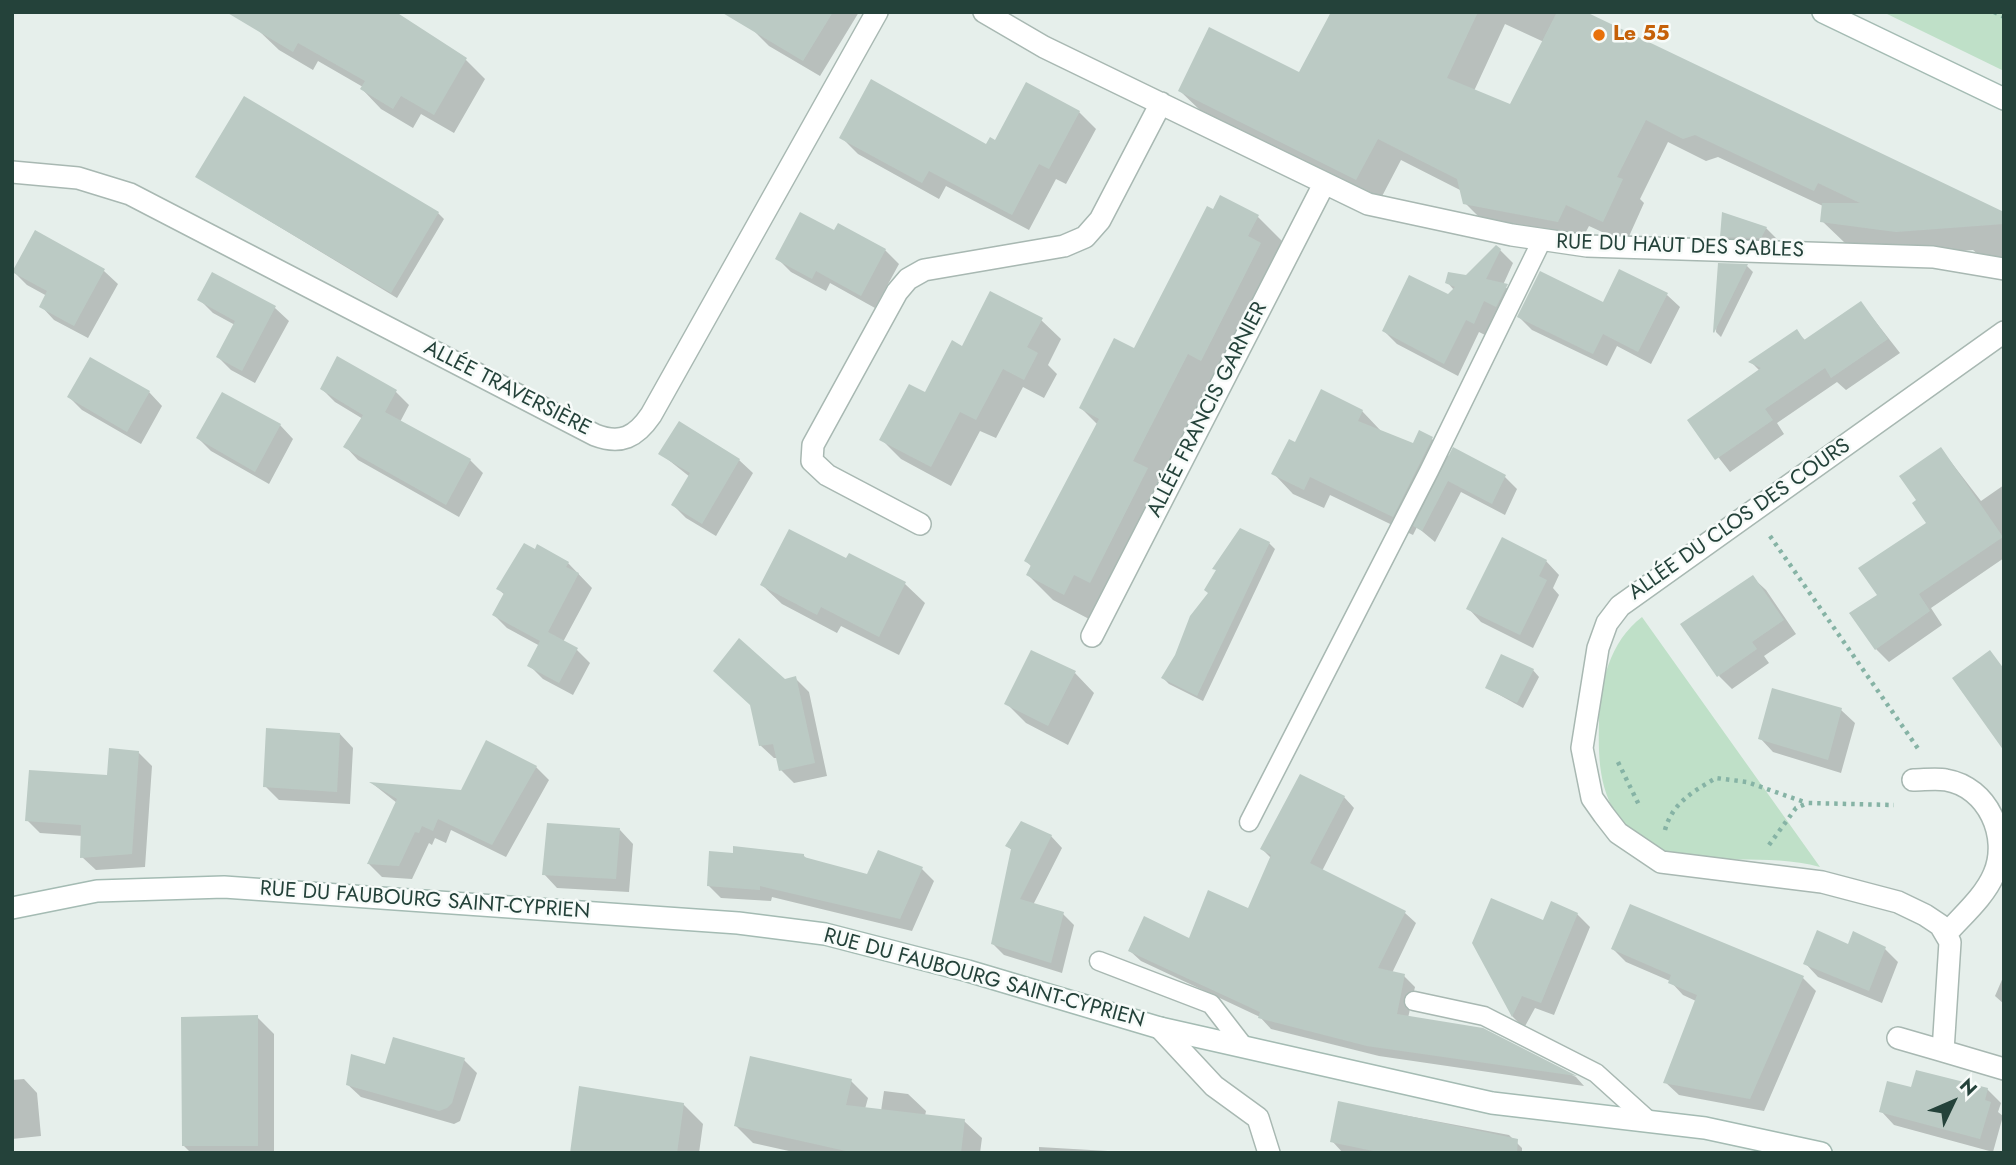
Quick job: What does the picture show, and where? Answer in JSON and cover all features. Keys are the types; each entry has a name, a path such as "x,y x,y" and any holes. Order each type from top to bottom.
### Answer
{"street":[{"name":"ALLÉE TRAVERSIÈRE","path":"12,172 78,178 130,194 595,435 621,440 634,436 651,415 877,12"},
{"name":"RUE DU HAUT DES SABLES","path":"984,12 1044,47 1368,204 1542,240 1587,246 1933,257 2004,269"},
{"path":"1823,12 2004,99"},
{"path":"920,524 827,475 812,461 813,445 897,292 908,279 925,270 1064,246 1085,237 1100,220 1161,103"},
{"name":"ALLÉE FRANCIS GARNIER","path":"1092,636 1324,184"},
{"name":"ALLÉE DU CLOS DES COURS","path":"1947,933 1926,915 1899,902 1822,882 1661,862 1618,833 1592,798 1582,748 1598,648 1607,623 1636,593 2004,332"},
{"path":"1913,780 1947,780 1974,794 1990,811 1998,833 1999,858 1990,883 1947,933 1952,951 1943,1051"},
{"name":"RUE DU FAUBOURG SAINT-CYPRIEN","path":"12,908 97,891 224,887 738,923 825,934 968,971 1160,1028 1245,1048 1492,1102 1705,1128 1821,1153"},
{"path":"1160,1028 1214,1086 1258,1118 1270,1148 1269,1153"},
{"path":"1898,1038 2004,1069"}],"lane":[{"path":"1249,822 1429,471 1542,240"},
{"path":"1099,961 1211,1004 1245,1048"},
{"path":"1414,1002 1484,1016 1596,1073 1648,1120"}],"path":[{"path":"1994,12 2004,17"},
{"path":"1656,828 1666,836 1666,826 1675,809 1692,792 1716,778 1747,782 1808,803 1840,806 1900,805 1913,780 1919,748 1753,512"},
{"path":"1615,754 1627,785 1645,815"},
{"path":"1750,875 1786,819 1796,808 1808,803"}],"green space":[{"path":"1883,12 2004,12 2004,71"},
{"path":"1642,617 1820,867 1779,861 1676,855 1649,847 1620,820 1607,794 1600,766 1601,693 1614,651 1631,627"}],"building":[{"path":"226,12 396,12 467,58 434,115 401,96 393,109 360,89 365,81 298,43 293,52"},
{"path":"721,12 833,12 803,61"},
{"path":"1331,12 1478,12 1447,78 1510,104 1557,12 1586,12 2004,212 2004,224 1896,232 1820,222 1822,203 1860,203 1818,183 1814,191 1695,135 1683,139 1646,120 1617,177 1623,179 1603,222 1566,205 1558,222 1463,204 1457,179 1378,139 1356,180 1178,91 1209,27 1299,72"},
{"path":"871,79 986,144 990,137 995,140 1026,82 1080,111 1049,169 1039,164 1012,215 929,171 922,183 839,138"},
{"path":"244,96 439,212 391,293 195,177"},
{"path":"1220,195 1259,215 1248,236 1261,243 1201,361 1188,354 1133,461 1148,468 1090,583 1074,575 1064,595 1026,575 1031,565 1024,561 1099,419 1079,408 1114,338 1134,348 1207,206 1213,209"},
{"path":"800,212 834,230 838,223 886,249 861,296 816,271 812,279 775,259"},
{"path":"1722,212 1767,227 1761,238 1720,237"},
{"path":"35,230 105,269 74,326 39,307 47,291 12,272"},
{"path":"1496,245 1501,249 1486,279 1508,284 1496,307 1484,301 1474,324 1466,320 1444,364 1382,331 1409,275 1448,294 1455,287 1445,283 1448,272 1466,275"},
{"path":"1718,263 1748,264 1714,333 1713,332"},
{"path":"1619,269 1668,293 1638,352 1603,334 1593,354 1517,317 1540,271 1603,302"},
{"path":"212,272 276,306 242,371 216,357 235,321 197,300"},
{"path":"990,291 1043,318 1027,347 1038,353 1024,380 1003,369 976,420 960,412 931,467 879,440 909,384 925,392 952,340 962,346"},
{"path":"1861,301 1888,339 1831,378 1825,368 1765,409 1773,420 1715,460 1687,420 1761,368 1748,362 1797,329 1804,340"},
{"path":"337,356 397,390 385,412 471,459 446,505 343,447 363,415 320,389"},
{"path":"90,357 150,391 127,432 67,397"},
{"path":"1321,389 1363,410 1358,421 1413,443 1419,430 1433,437 1393,517 1310,477 1304,490 1271,474 1289,439 1295,442"},
{"path":"222,392 281,424 255,472 196,438"},
{"path":"679,421 740,459 702,524 671,505 690,473 658,454"},
{"path":"1453,447 1506,475 1492,504 1448,481 1422,531 1413,526"},
{"path":"1941,447 2003,537 1919,594 1930,611 1875,650 1849,613 1877,595 1858,568 1926,523 1912,503 1916,500 1899,476"},
{"path":"1240,528 1270,542 1197,696 1161,678 1175,655 1190,616 1208,593 1204,590 1216,570 1212,569"},
{"path":"789,529 846,558 849,553 906,582 879,637 821,607 817,615 760,585"},
{"path":"1502,537 1547,560 1539,576 1547,580 1520,635 1466,609"},
{"path":"524,543 535,549 537,544 569,562 566,567 579,573 548,632 578,648 559,683 527,666 540,641 492,615 504,593 496,589"},
{"path":"1753,575 1784,620 1752,642 1757,649 1717,677 1680,624"},
{"path":"739,638 785,679 796,676 815,763 779,771 773,744 759,746 750,705 713,671"},
{"path":"1031,650 1076,671 1048,726 1004,704"},
{"path":"1990,650 2004,669 2004,751 1952,678"},
{"path":"1501,654 1534,669 1517,703 1485,688"},
{"path":"1772,688 1842,708 1828,760 1758,739"},
{"path":"266,728 340,733 337,792 263,787"},
{"path":"486,740 537,766 492,845 438,819 433,831 422,826 419,833 415,832 399,866 367,864 397,799 369,782 461,790"},
{"path":"109,748 139,751 132,854 80,858 81,825 25,821 29,770 107,775"},
{"path":"1300,774 1345,796 1310,863 1406,911 1378,968 1405,974 1397,1014 1483,1028 1577,1076 1367,1046 1258,1018 1260,1012 1128,951 1144,916 1189,938 1208,890 1248,908 1271,855 1260,849"},
{"path":"1021,821 1052,835 1020,899 1064,912 1051,963 991,944 1011,849 1005,846"},
{"path":"547,823 620,828 616,879 542,875"},
{"path":"733,846 804,854 804,857 867,874 878,850 923,867 900,919 760,886 760,890 707,886 709,851 733,853"},
{"path":"1491,898 1543,920 1551,901 1578,913 1541,1003 1522,996 1512,1017 1472,943"},
{"path":"1630,904 1804,976 1750,1099 1663,1083 1697,995 1668,983 1671,975 1611,949"},
{"path":"1817,930 1848,944 1853,931 1886,947 1869,991 1803,964"},
{"path":"258,1015 258,1146 182,1146 181,1017"},
{"path":"393,1037 465,1058 452,1103 447,1108 439,1111 346,1085 351,1054 385,1064"},
{"path":"750,1056 852,1079 846,1105 965,1119 961,1153 855,1153 734,1126"},
{"path":"1916,1070 1988,1088 1985,1100 1991,1102 1980,1139 1879,1112 1887,1081 1911,1087"},
{"path":"579,1086 684,1103 677,1153 570,1153"},
{"path":"1338,1101 1518,1139 1517,1153 1383,1153 1330,1142"}],"place":[{"name":"Le 55","path":"1599,35"}]}
